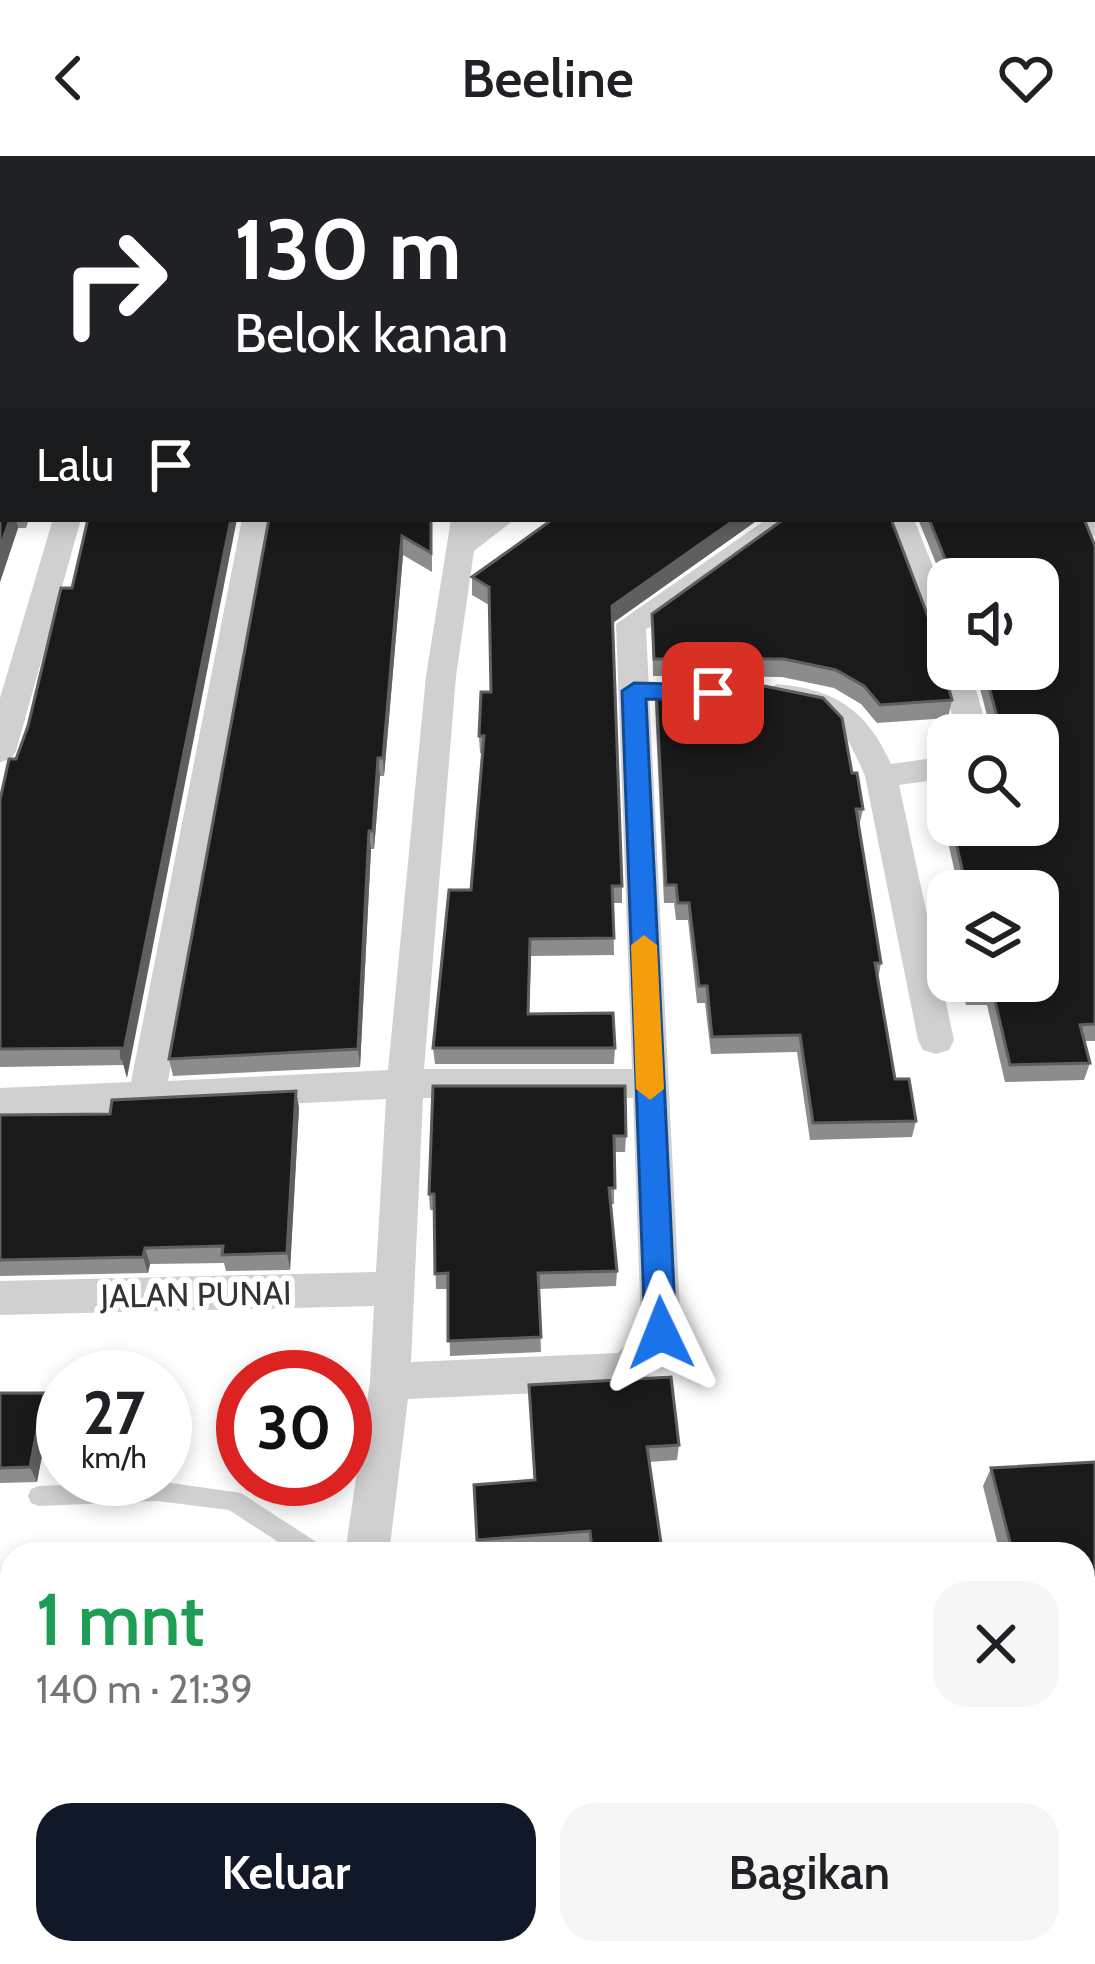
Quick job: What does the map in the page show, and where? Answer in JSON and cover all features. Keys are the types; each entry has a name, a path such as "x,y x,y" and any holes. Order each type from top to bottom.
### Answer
{"street":[{"path":"0,751 66,522"},
{"path":"146,1096 255,522"},
{"path":"369,1542 390,1381 405,1084 441,676 463,533 493,522"},
{"path":"390,1381 628,1371 649,1353 661,1333 650,1083 645,691 631,624 651,616 781,522"},
{"path":"901,522 927,589"},
{"path":"747,694 807,697 842,708 869,745 881,776 936,1040"},
{"path":"881,776 927,769"},
{"path":"0,1103 405,1084 650,1083"},
{"name":"JALAN PUNAI","path":"0,1298 392,1289"}],"lane":[{"path":"192,1495 233,1500 298,1542"}],"building":[{"path":"0,522 9,522 0,548"},
{"path":"87,522 230,522 122,1060 121,1048 0,1049 0,800 9,759 16,759 28,726 61,588 72,588"},
{"path":"268,522 431,522 431,553 402,536 383,758 378,758 373,831 369,831 358,1049 169,1059"},
{"path":"549,522 732,522 612,606 622,886 612,886 614,938 530,939 528,1014 613,1013 615,1048 433,1048 449,890 471,890 484,736 479,736 481,692 491,692 489,587 472,577"},
{"path":"780,522 892,522 927,614 927,690 949,690 952,700 880,705 864,686 836,670 784,659 654,659 652,614"},
{"path":"930,522 1085,522 1095,546 1095,1024 1080,1025 1090,1063 1010,1065 995,1002 1059,1002 1059,870 962,870 957,846 1059,846 1059,714 996,714 990,690 1059,690 1059,558 945,558"},
{"path":"764,686 823,698 842,718 863,809 856,809 895,1079 909,1079 916,1121 813,1123 800,1035 712,1037 707,986 699,986 689,903 678,903 676,885 666,885 656,688"},
{"path":"433,1086 625,1086 626,1136 614,1136 615,1188 609,1188 617,1271 538,1273 541,1337 448,1341 448,1273 435,1274 434,1194 429,1194"},
{"path":"296,1091 287,1253 222,1255 223,1246 145,1248 143,1257 0,1260 0,1115 110,1114 112,1100"},
{"path":"671,1377 679,1445 647,1447 661,1542 591,1542 590,1531 477,1540 474,1485 535,1480 529,1385"},
{"path":"0,1393 36,1393 30,1467 0,1468"},
{"path":"1095,1462 1095,1542 1010,1542 991,1468"}],"slow traffic":[{"path":"644,945 650,1089"}],"route":[{"path":"661,1333 634,691 713,693"}]}
